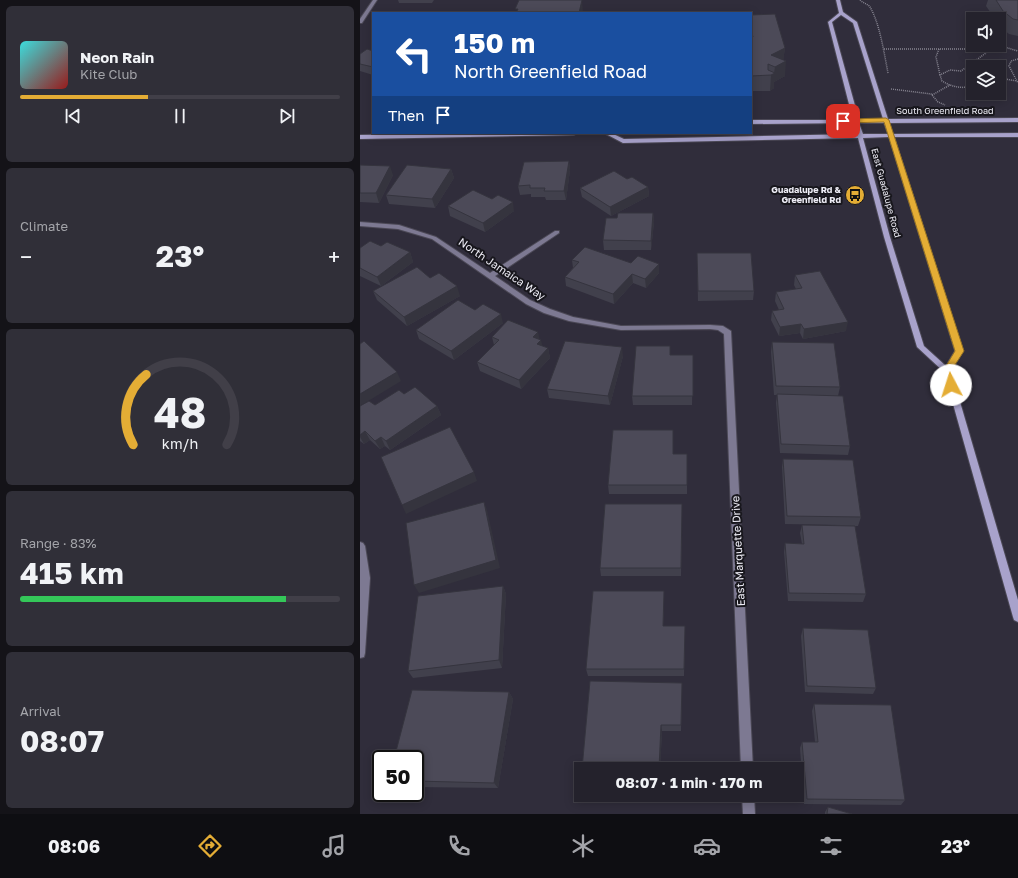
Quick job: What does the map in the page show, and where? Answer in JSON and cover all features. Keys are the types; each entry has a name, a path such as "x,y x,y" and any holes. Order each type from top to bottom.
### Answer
{"main road":[{"path":"838,0 841,13"},
{"name":"East Guadalupe Road","path":"841,13 855,22 886,120 959,351 947,371 920,347 887,237 830,22 841,13"},
{"name":"South Greenfield Road","path":"752,122 856,120 1018,120"},
{"path":"360,137 520,134"},
{"path":"609,134 623,141 860,136 1018,136"},
{"path":"947,371 1018,618"}],"street":[{"path":"360,22 375,0"},
{"name":"North Jamaica Way","path":"360,224 399,227 434,238 528,302 547,311 572,319 621,328 710,327 720,328 728,332"},
{"path":"491,276 556,232"},
{"name":"East Marquette Drive","path":"728,332 747,762"},
{"path":"360,546 365,578 360,653"},
{"path":"748,802 749,814"}],"path":[{"path":"860,0 869,5 884,49 888,78"},
{"path":"1006,48 1018,51"},
{"path":"884,49 966,49"},
{"path":"939,49 936,57 942,81 950,85 966,87"},
{"path":"940,75 950,70 961,71 987,52"},
{"path":"1018,59 1011,61 1009,66 1018,82"},
{"path":"1006,79 1018,82"},
{"path":"889,85 891,90 932,95 950,85"},
{"path":"932,95 938,102 946,106"}],"building":[{"path":"519,0 582,0 579,12 516,12 518,9 515,9"},
{"path":"996,0 1018,0 1018,20 1013,19 1003,11"},
{"path":"775,14 785,48 771,55 786,61 775,67 768,64 768,70 775,73 771,75 752,76 752,15"},
{"path":"367,49 372,51 372,67 360,64 360,54"},
{"path":"569,161 564,191 544,191 545,188 530,188 530,185 518,186 524,162"},
{"path":"360,165 390,166 376,193 360,193"},
{"path":"407,165 451,169 432,199 386,195"},
{"path":"614,171 627,179 632,177 648,187 610,207 580,188"},
{"path":"853,185 857,185 858,191 855,191"},
{"path":"473,190 492,199 498,195 513,202 483,223 448,206"},
{"path":"618,213 653,213 651,241 603,240 606,218 617,218"},
{"path":"370,241 381,246 387,242 410,252 377,277 360,268 360,248"},
{"path":"585,247 631,263 638,256 659,264 645,279 632,274 613,294 565,277 579,262 572,260"},
{"path":"697,253 751,253 754,291 698,291"},
{"path":"417,267 430,278 439,273 457,286 404,317 373,291"},
{"path":"820,271 848,322 804,329 801,324 780,327 772,311 784,309 776,292 802,288 795,275"},
{"path":"458,300 475,310 483,304 501,314 451,351 416,330"},
{"path":"508,320 538,332 533,337 541,340 537,344 548,348 519,380 477,362 499,340 492,337"},
{"path":"364,341 397,372 360,394 360,344"},
{"path":"565,341 622,347 608,396 547,389"},
{"path":"772,342 834,343 840,387 776,386"},
{"path":"636,346 670,346 670,355 693,355 693,396 632,396"},
{"path":"415,387 437,406 386,441 381,437 375,441 365,431 360,435 360,406 369,401 375,405 399,390 404,394"},
{"path":"777,394 843,396 850,446 781,444"},
{"path":"450,427 474,472 402,505 381,457"},
{"path":"613,430 673,430 673,454 687,454 687,485 608,485"},
{"path":"783,459 853,460 861,517 787,516"},
{"path":"484,502 496,560 414,585 406,523"},
{"path":"605,504 682,504 681,568 600,568"},
{"path":"802,525 855,526 866,594 789,593 785,543 804,544"},
{"path":"503,586 499,660 408,671 418,596"},
{"path":"593,591 664,591 663,626 685,626 684,669 586,669"},
{"path":"803,628 868,630 876,688 807,686"},
{"path":"590,681 682,683 681,725 661,725 659,762 583,762"},
{"path":"412,690 509,692 494,783 424,781 424,750 396,750"},
{"path":"814,704 891,705 905,800 807,799 802,742 818,742"},
{"path":"828,807 852,814 827,814"}],"place":[{"name":"Guadalupe Rd & Greenfield Rd","path":"855,195"}],"route":[{"path":"843,121 886,120 959,351 947,371 951,385"}]}
